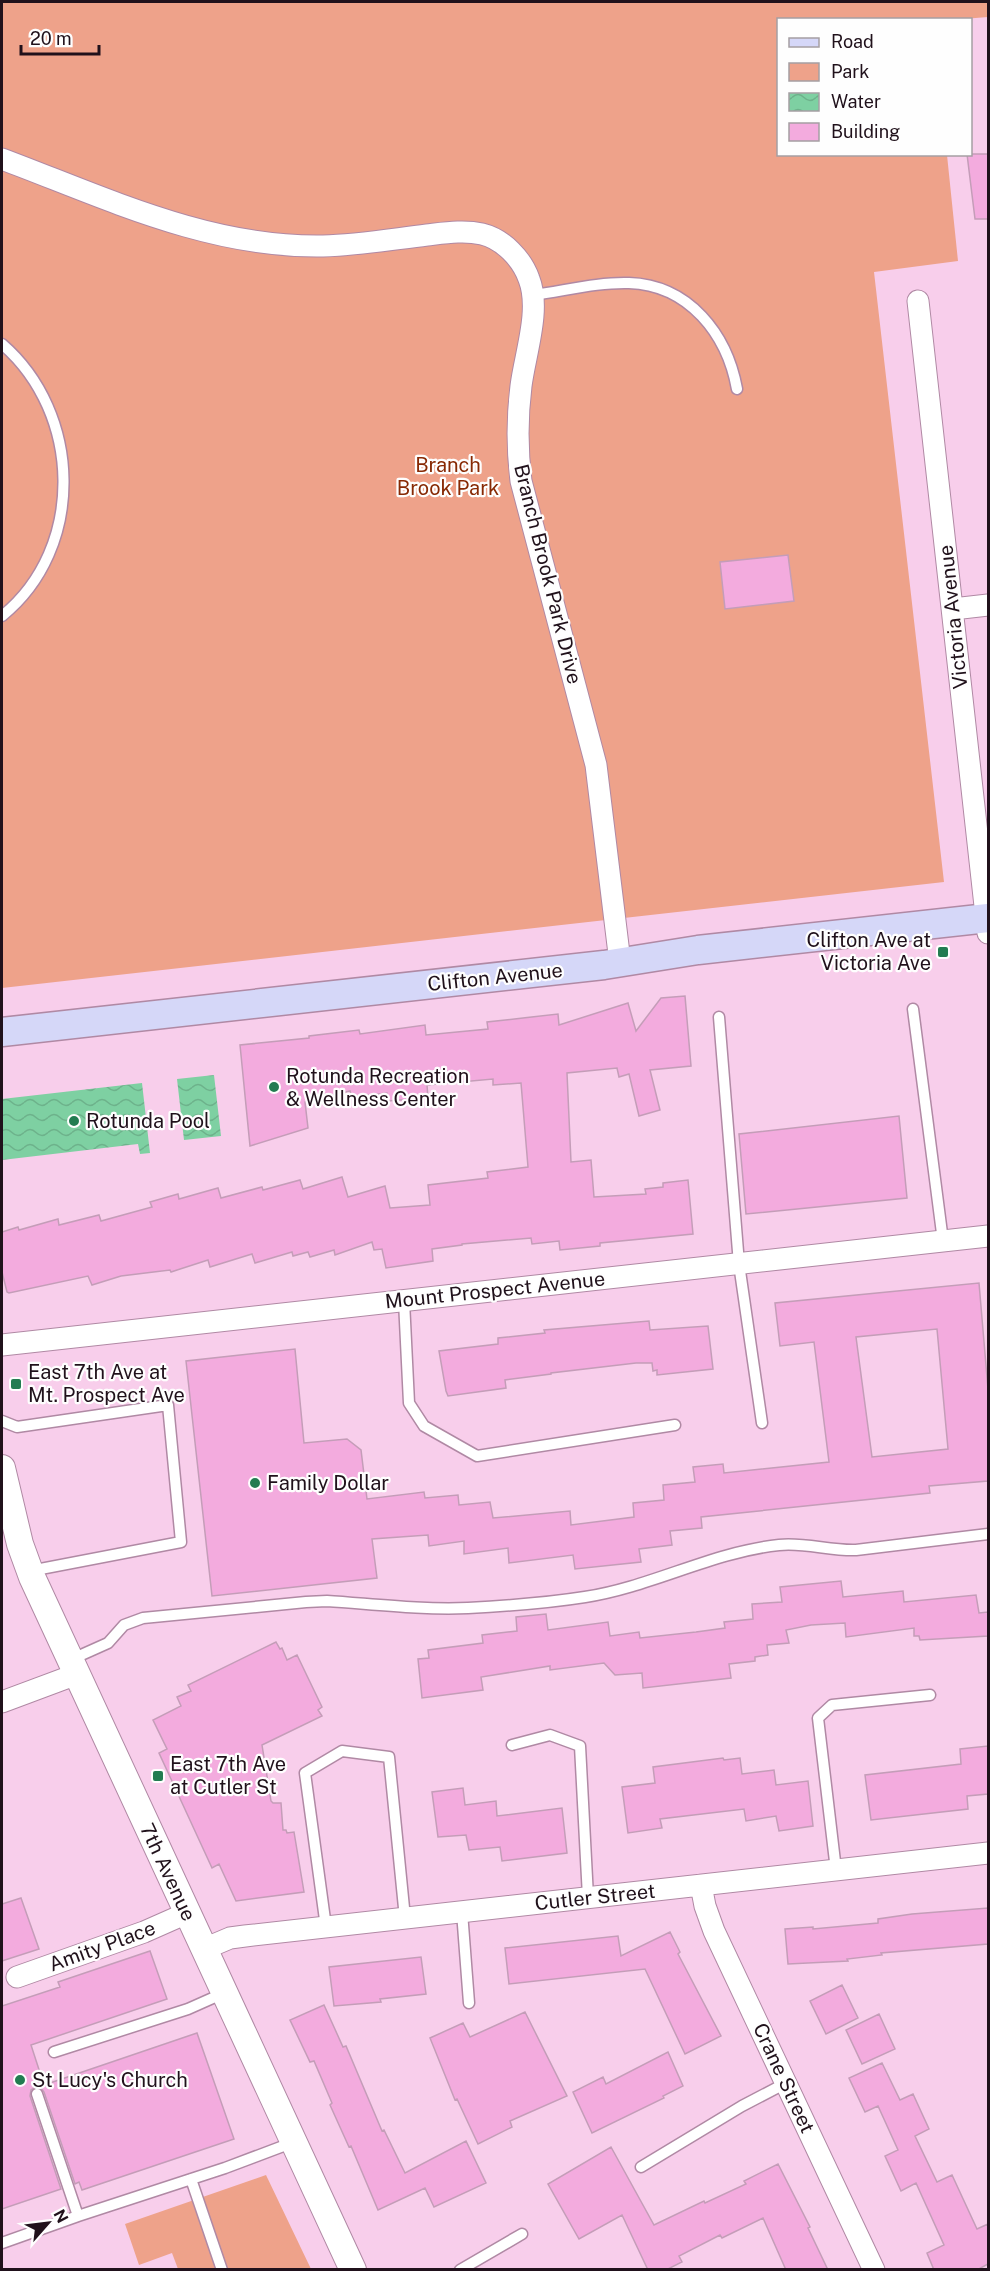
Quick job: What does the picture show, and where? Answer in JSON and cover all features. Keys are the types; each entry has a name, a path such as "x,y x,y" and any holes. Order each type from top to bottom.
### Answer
{"main road":[{"name":"Clifton Avenue","path":"2,1032 620,962 707,950 988,923"}],"street":[{"name":"Branch Brook Park Drive","path":"2,159 165,220 213,234 282,245 326,246 454,232 481,234 501,243 517,258 530,280 534,309 519,406 518,443 521,482 596,765 620,962"},
{"name":"Victoria Avenue","path":"918,301 988,923"},
{"path":"952,609 988,604"},
{"name":"Mount Prospect Avenue","path":"2,1345 988,1236"},
{"name":"7th Avenue","path":"2,1468 20,1544 30,1572 352,2270"},
{"path":"2,1702 73,1667"},
{"name":"Cutler Street","path":"204,1949 230,1938 988,1853"},
{"name":"Crane Street","path":"701,1885 705,1906 714,1931 874,2270"},
{"name":"Amity Place","path":"16,1977 144,1932 188,1913"}],"lane":[{"path":"533,295 630,283 653,286 675,294 697,310 718,335 730,361 737,389"},
{"path":"2,344 34,379 49,408 59,437 64,469 63,498 57,530 47,559 30,586 2,616"},
{"path":"913,1009 943,1241"},
{"path":"719,1017 738,1264 762,1423"},
{"path":"404,1300 409,1403 424,1426 477,1456 675,1425"},
{"path":"2,1421 18,1426 168,1405 182,1542 30,1572"},
{"path":"73,1667 108,1643 124,1625 143,1618 327,1601 467,1608 570,1599 605,1593 745,1551 778,1545 792,1544 838,1550 988,1534"},
{"path":"836,1870 818,1718 832,1705 930,1695"},
{"path":"512,1745 550,1735 580,1746 588,1898"},
{"path":"326,1927 305,1773 342,1751 389,1757 405,1918"},
{"path":"462,1912 469,2003"},
{"path":"54,2052 188,2009 224,1993"},
{"path":"641,2168 742,2106 786,2083"},
{"path":"37,2094 78,2216"},
{"path":"2,2243 294,2142"},
{"path":"191,2179 222,2270"},
{"path":"460,2270 522,2234"}],"green space":[{"name":"Branch Brook Park","path":"2,2 988,2 988,17 972,18 777,18 777,156 947,156 958,261 874,272 944,882 2,988"},
{"path":"266,2175 311,2269 178,2269 172,2253 139,2265 125,2224"}],"water":[{"path":"214,1075 221,1136 184,1140 177,1079"},
{"name":"Rotunda Pool","path":"142,1083 150,1153 140,1154 138,1144 2,1160 2,1099"}],"building":[{"path":"988,154 988,219 975,219 967,156"},
{"path":"788,555 794,601 725,609 720,562"},
{"path":"685,996 691,1066 650,1070 660,1110 639,1116 629,1074 619,1077 617,1068 567,1073 571,1162 591,1160 594,1197 646,1194 645,1189 663,1187 663,1183 688,1180 693,1234 600,1243 600,1246 560,1250 559,1241 532,1244 531,1238 462,1244 432,1249 433,1261 386,1268 382,1249 374,1250 372,1242 335,1255 334,1250 310,1257 308,1252 293,1256 292,1252 255,1263 252,1254 210,1267 208,1260 171,1272 170,1270 121,1276 92,1285 88,1276 7,1292 2,1272 2,1232 18,1227 19,1230 58,1219 59,1225 99,1215 101,1221 152,1207 150,1202 178,1194 179,1199 218,1188 221,1198 300,1180 303,1189 342,1177 348,1197 385,1186 390,1208 430,1205 428,1185 488,1178 487,1172 528,1167 521,1083 493,1085 493,1079 427,1085 428,1098 388,1101 387,1093 352,1097 350,1091 305,1102 308,1128 250,1146 240,1045 359,1030 360,1034 425,1025 426,1035 488,1029 487,1022 558,1014 559,1025 628,1003 636,1031 661,998"},
{"path":"899,1116 907,1198 746,1214 739,1134"},
{"path":"979,1283 988,1389 988,1481 929,1486 930,1493 701,1517 702,1528 670,1531 672,1545 639,1549 641,1562 575,1569 573,1555 509,1563 508,1548 464,1554 464,1541 429,1546 428,1535 372,1539 377,1578 212,1596 186,1361 295,1349 304,1443 347,1439 361,1450 367,1499 424,1492 425,1498 458,1495 459,1505 490,1502 493,1518 570,1511 571,1525 634,1517 633,1503 664,1500 663,1485 695,1482 693,1467 723,1464 724,1473 829,1462 814,1342 780,1346 775,1303","holes":["937,1329 948,1449 872,1457 856,1337"]},
{"path":"649,1321 650,1330 708,1326 713,1369 657,1375 657,1370 653,1371 652,1363 636,1363 505,1380 506,1388 448,1396 446,1391 439,1351 498,1344 498,1338 545,1333 544,1330"},
{"path":"841,1581 843,1597 903,1591 904,1602 976,1595 979,1613 988,1612 988,1636 920,1640 919,1636 914,1636 914,1628 846,1637 845,1623 811,1625 786,1630 789,1643 767,1645 768,1655 755,1657 755,1661 729,1664 731,1678 643,1688 642,1673 615,1675 604,1663 550,1670 550,1666 481,1677 483,1690 422,1698 418,1659 429,1658 428,1650 483,1643 482,1635 517,1631 516,1617 546,1614 548,1630 608,1622 610,1636 639,1632 640,1638 696,1632 725,1628 724,1622 753,1619 752,1604 782,1602 780,1587"},
{"path":"276,1642 280,1649 282,1648 287,1660 297,1655 322,1707 318,1710 322,1716 262,1745 271,1801 281,1803 283,1830 287,1833 294,1832 304,1892 236,1901 219,1864 212,1868 159,1753 167,1749 153,1720 181,1706 177,1697 191,1691 188,1685"},
{"path":"988,1746 988,1794 967,1796 968,1809 871,1820 865,1775 961,1764 960,1749"},
{"path":"723,1758 724,1760 740,1758 742,1774 774,1770 776,1785 808,1781 813,1826 779,1831 776,1816 746,1821 744,1809 660,1819 662,1828 628,1833 622,1787 655,1783 653,1767"},
{"path":"463,1788 465,1805 496,1801 497,1816 562,1808 567,1853 502,1861 500,1847 469,1850 466,1835 438,1837 432,1792"},
{"path":"21,1898 39,1949 2,1961 2,1904"},
{"path":"988,1908 988,1944 881,1953 882,1955 847,1959 848,1961 788,1964 785,1929 813,1927 813,1929 878,1923 878,1919 912,1914"},
{"path":"670,1932 680,1952 678,1954 721,2036 685,2054 645,1969 509,1984 505,1948 618,1936 621,1956"},
{"path":"150,1951 167,1999 31,2045 44,2085 197,2033 234,2139 82,2190 79,2182 75,2184 44,2092 41,2088 35,2087 31,2090 30,2096 61,2189 2,2209 2,2006 60,1987 58,1982"},
{"path":"421,1957 426,1994 380,1999 381,2002 334,2006 329,1967"},
{"path":"842,1985 858,2018 826,2034 810,2001"},
{"path":"324,2005 343,2047 346,2046 382,2131 384,2130 405,2173 466,2141 486,2183 434,2207 425,2188 378,2210 351,2146 349,2147 330,2105 332,2103 314,2061 310,2062 290,2020"},
{"path":"525,2012 567,2096 510,2121 512,2127 478,2144 457,2099 455,2100 430,2038 463,2023 470,2037"},
{"path":"879,2014 895,2049 862,2064 846,2030"},
{"path":"668,2052 683,2086 663,2096 664,2098 592,2133 573,2092 603,2077 606,2084"},
{"path":"882,2063 900,2100 913,2094 929,2129 915,2136 937,2182 952,2175 977,2229 988,2224 988,2264 977,2270 934,2270 927,2253 944,2245 916,2183 901,2191 885,2156 898,2150 878,2106 865,2112 849,2078"},
{"path":"611,2147 654,2225 746,2184 744,2181 778,2164 810,2227 808,2228 828,2270 786,2270 763,2218 722,2238 720,2235 679,2256 682,2262 666,2270 648,2270 622,2215 579,2239 548,2184"}],"place":[{"name":"Clifton Ave at Victoria Ave","path":"943,952"},
{"name":"Rotunda Recreation & Wellness Center","path":"274,1087"},
{"name":"Rotunda Pool","path":"74,1121"},
{"name":"East 7th Ave at Mt. Prospect Ave","path":"16,1384"},
{"name":"Family Dollar","path":"255,1483"},
{"name":"East 7th Ave at Cutler St","path":"158,1776"},
{"name":"St Lucy's Church","path":"20,2080"}]}
